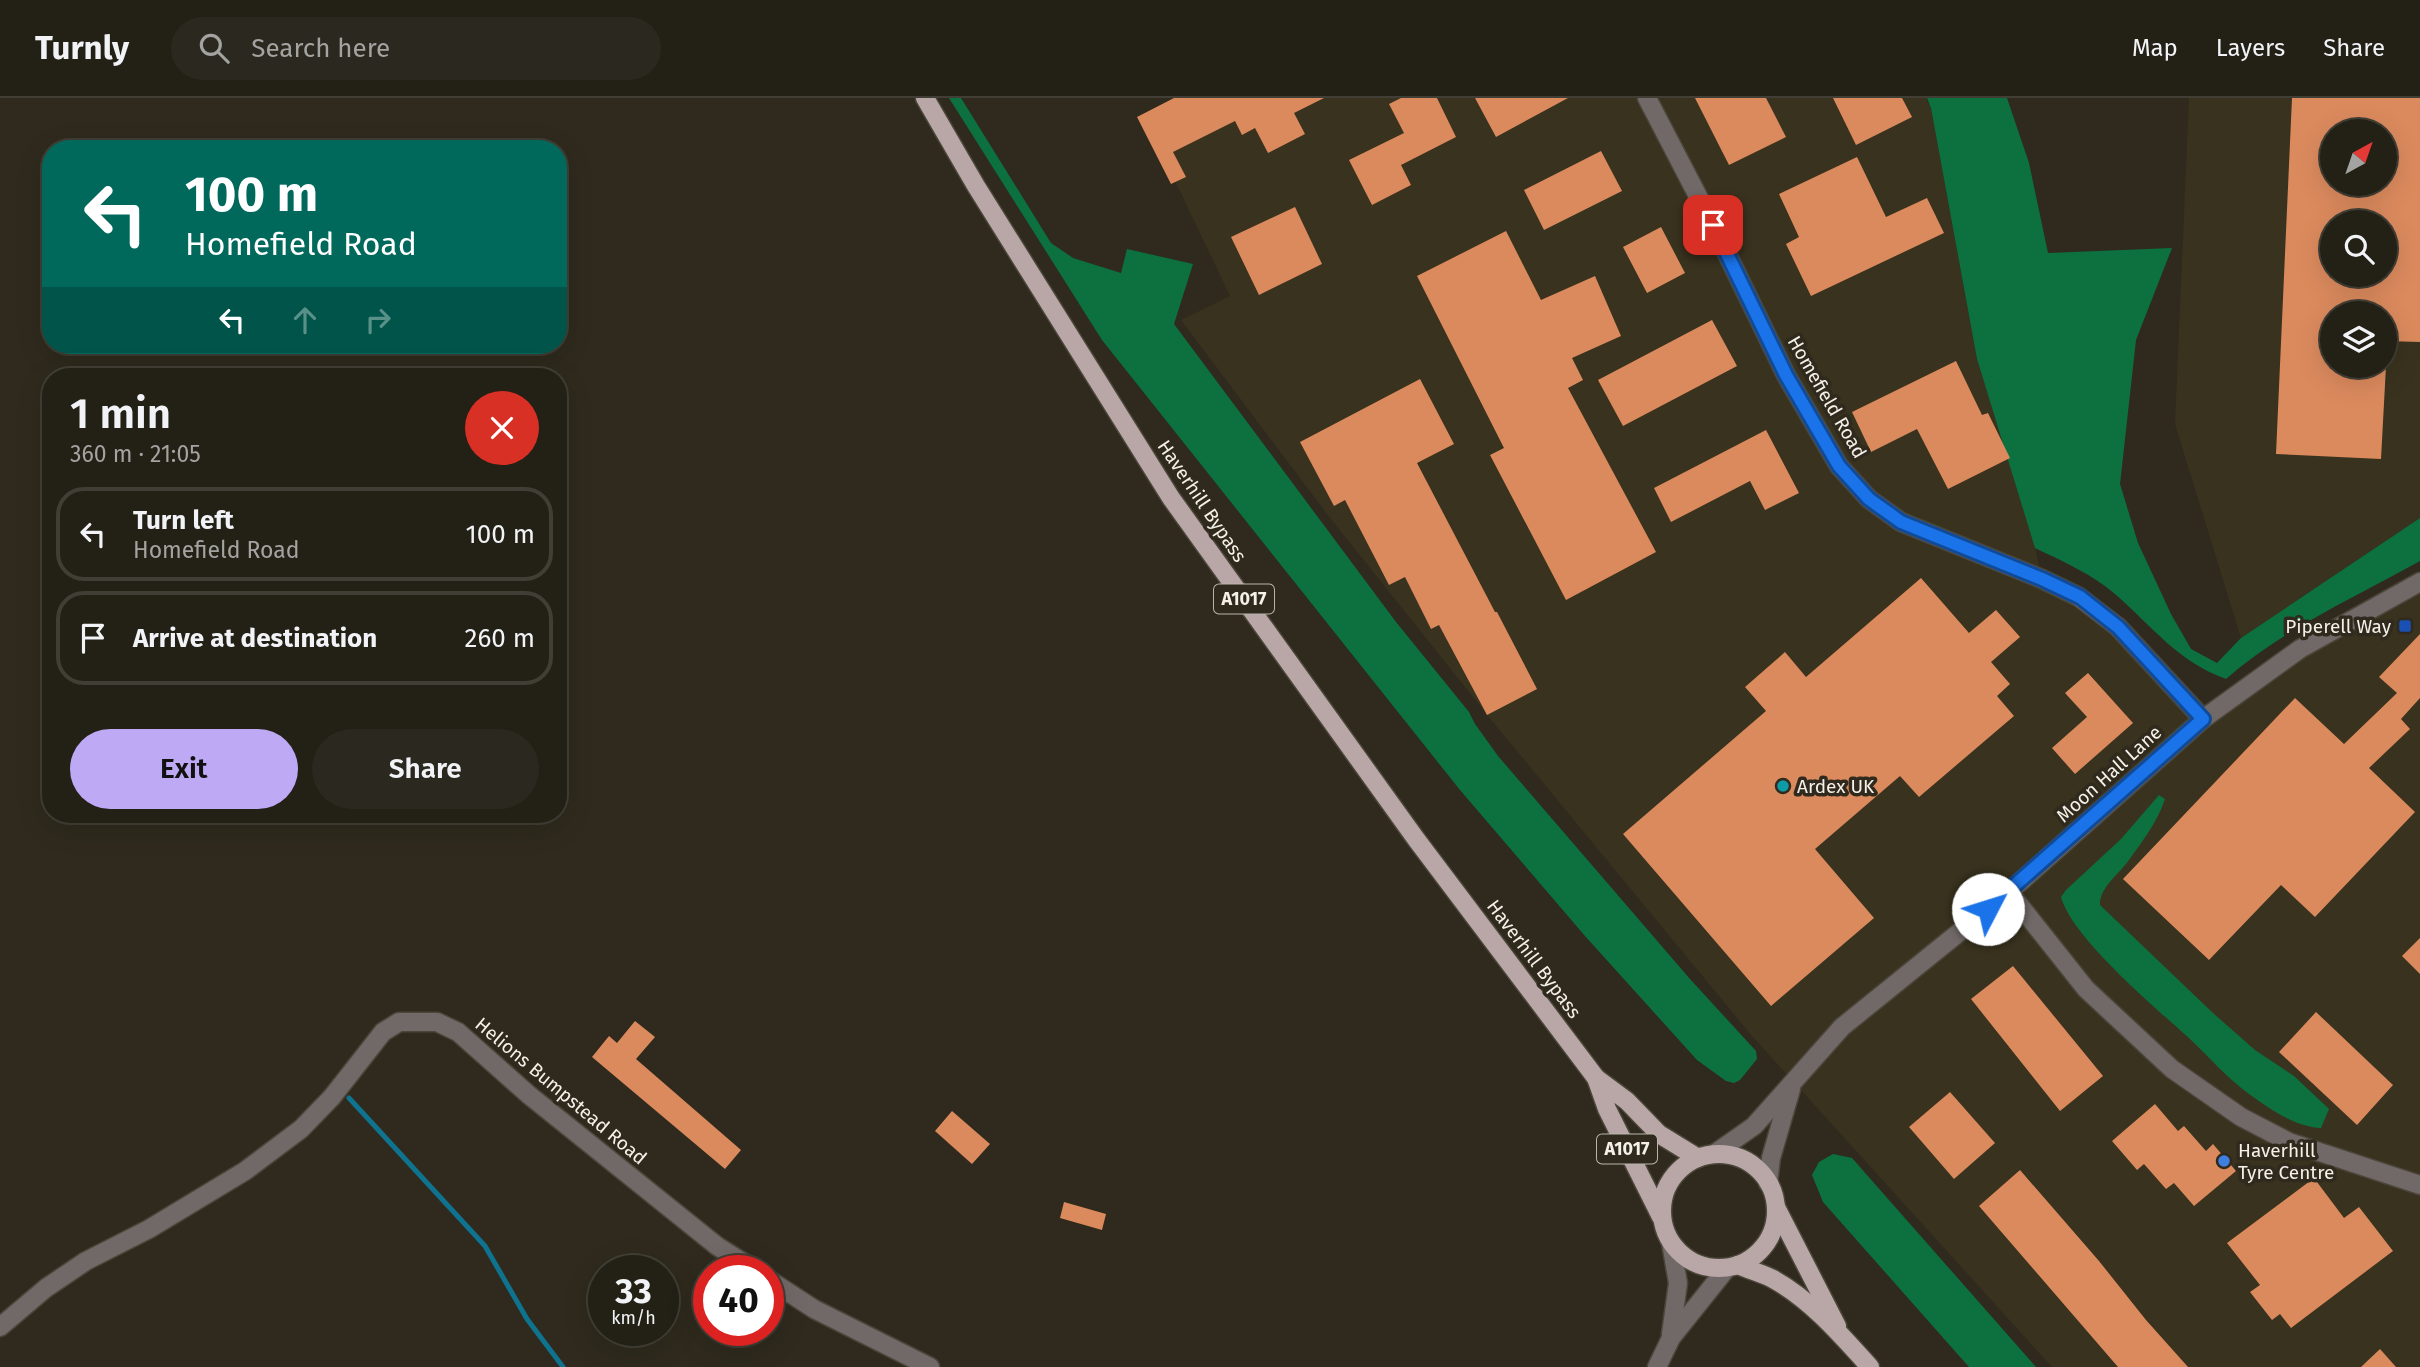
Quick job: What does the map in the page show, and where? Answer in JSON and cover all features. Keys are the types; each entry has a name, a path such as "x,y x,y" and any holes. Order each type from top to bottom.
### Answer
{"main road":[{"name":"Haverhill Bypass","path":"925,98 976,186 1171,498 1416,839 1597,1078 1627,1101 1659,1134 1706,1156"},
{"name":"Haverhill Bypass","path":"1597,1078 1607,1109 1662,1218"},
{"path":"1842,1336 1776,1208 1768,1183 1758,1170 1745,1160 1730,1155 1706,1156 1682,1168 1670,1182 1663,1199 1662,1218 1671,1243 1686,1258 1706,1267 1733,1266 1773,1279 1810,1306 1870,1367"},
{"path":"1733,1266 1751,1258 1762,1248 1775,1222 1776,1208"}],"street":[{"name":"Homefield Road","path":"1647,98 1786,375 1839,466 1869,499 1901,522 2080,597 2118,627 2203,719"},
{"name":"Moon Hall Lane","path":"2009,892 2203,719 2300,649 2420,582"},
{"path":"1706,1156 1754,1126 1842,1027 2009,892 2086,989 2172,1069 2241,1117 2290,1142 2420,1185"},
{"name":"Helions Bumpstead Road","path":"0,1327 46,1288 86,1261 149,1229 245,1171 301,1129 332,1097 383,1032 399,1022 437,1022 457,1032 529,1095 732,1255"},
{"path":"1768,1183 1771,1158 1792,1086"},
{"path":"1671,1243 1678,1283 1671,1338"},
{"path":"1657,1367 1671,1338 1733,1266"},
{"path":"784,1289 814,1309 930,1367"}],"shaded area":[{"path":"1189,98 1926,98 1931,108 1977,359 2035,547 2042,579 2079,597 2203,719 2420,582 2420,1367 2052,1367 1752,1036 1493,722 1327,514 1181,320 1230,296 1146,120"},
{"path":"2189,98 2420,98 2420,518 2241,638 2175,424"}],"green space":[{"path":"949,98 961,98 1051,243 1073,258 1121,273 1127,249 1193,264 1174,324 1396,622 1469,712 1498,756 1690,979 1756,1051 1757,1059 1740,1080 1734,1083 1726,1081 1697,1060 1585,936 1460,790 1102,340"},
{"path":"1927,98 2007,98 2029,163 2048,253 2172,248 2136,340 2120,484 2138,543 2171,614 2191,649 2217,663 2241,638 2420,518 2420,561 2295,630 2226,679 2209,672 2180,653 2097,580 2035,548 1977,359"},
{"path":"2159,795 2165,799 2158,815 2129,860 2106,887 2100,905 2213,1013 2255,1050 2294,1076 2329,1109 2321,1128 2283,1116 2234,1082 2117,972 2068,914 2061,897 2066,890 2121,839"},
{"path":"1833,1154 1852,1158 2036,1367 1969,1367 1823,1202 1812,1175 1819,1162"}],"building":[{"path":"1174,98 1324,98 1294,113 1305,134 1268,153 1255,128 1242,135 1235,121 1173,152 1186,177 1171,184 1137,117"},
{"path":"1401,98 1437,98 1456,137 1401,165 1411,185 1372,205 1349,160 1404,133 1389,104"},
{"path":"1475,98 1568,98 1496,137"},
{"path":"1695,98 1766,98 1786,137 1729,165"},
{"path":"1833,98 1902,98 1912,117 1856,145"},
{"path":"2292,98 2420,98 2420,342 2397,341 2397,301 2320,301 2320,378 2385,378 2381,459 2276,454"},
{"path":"1601,151 1622,191 1544,230 1524,190"},
{"path":"1857,157 1886,217 1927,198 1944,233 1811,296 1786,244 1799,237 1779,194"},
{"path":"1295,207 1322,264 1259,295 1231,237"},
{"path":"1661,227 1685,273 1647,293 1623,247"},
{"path":"1506,231 1541,300 1595,276 1621,336 1572,358 1583,380 1568,388 1656,552 1566,600 1490,455 1504,448 1417,276"},
{"path":"1712,320 1737,366 1623,426 1598,380"},
{"path":"1956,361 1982,415 1988,413 2010,458 1948,489 1917,429 1871,452 1852,412"},
{"path":"1420,379 1454,444 1417,463 1537,689 1487,715 1439,625 1431,629 1405,577 1389,585 1345,500 1334,506 1300,442"},
{"path":"1766,430 1799,493 1765,510 1750,481 1671,522 1654,488"},
{"name":"Ardex UK","path":"1921,578 1969,633 1996,610 2020,637 1991,662 2010,684 1997,696 2014,716 1919,797 1900,776 1815,849 1874,918 1771,1006 1623,834 1766,711 1745,687 1785,652 1806,677"},
{"path":"2420,634 2420,698 2401,719 2410,729 2369,768 2415,812 2315,917 2281,885 2209,960 2123,879 2295,698 2344,744 2397,693 2379,677"},
{"path":"2088,673 2133,723 2075,774 2052,748 2087,717 2065,693"},
{"path":"2420,938 2420,974 2402,956"},
{"path":"2013,966 2103,1076 2060,1111 1971,999"},
{"path":"2316,1012 2393,1085 2357,1125 2279,1052"},
{"path":"635,1021 655,1037 636,1059 741,1150 725,1169 592,1057 609,1036 617,1043"},
{"path":"1950,1092 1995,1143 1954,1179 1909,1127"},
{"path":"2155,1104 2178,1131 2184,1126 2206,1151 2213,1144 2236,1171 2194,1206 2174,1183 2166,1189 2144,1164 2137,1170 2112,1141"},
{"path":"952,1111 990,1144 972,1164 935,1131"},
{"path":"2020,1170 2188,1367 2118,1367 1979,1206"},
{"path":"2314,1178 2344,1218 2359,1207 2393,1251 2291,1328 2280,1314 2272,1320 2250,1292 2260,1285 2227,1243"},
{"path":"1064,1202 1106,1214 1102,1230 1060,1218"},
{"path":"2380,1349 2396,1367 2361,1367"}],"waterway":[{"path":"349,1098 485,1246 527,1319 563,1367"}],"place":[{"name":"Piperell Way","path":"2405,626"},
{"name":"Ardex UK","path":"1783,786"},
{"name":"Haverhill Tyre Centre","path":"2224,1161"}],"route":[{"path":"1713,225 1786,375 1839,466 1869,499 1901,522 2080,597 2118,627 2203,719 1988,909"}]}
